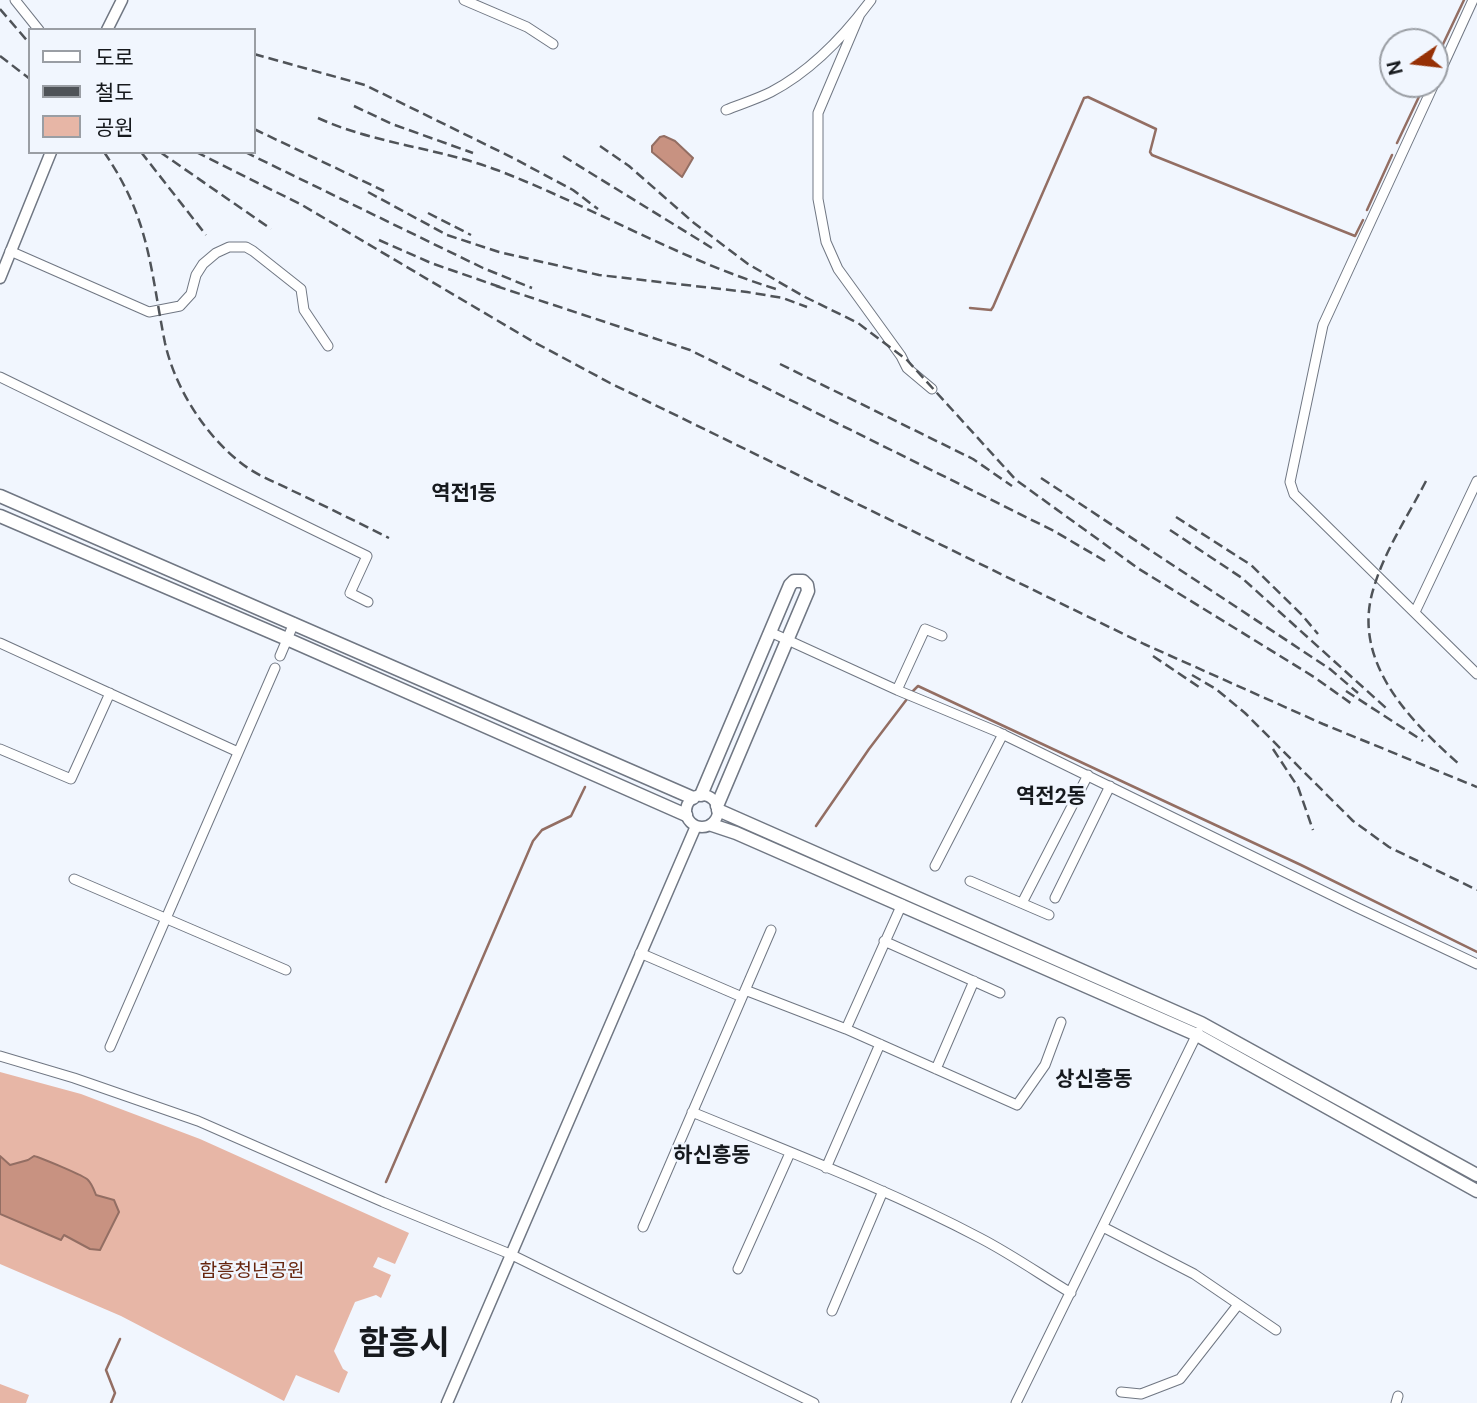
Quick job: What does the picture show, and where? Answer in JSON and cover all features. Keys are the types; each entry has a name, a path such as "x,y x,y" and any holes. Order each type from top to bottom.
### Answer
{"main road":[{"path":"0,496 697,796 790,585 794,580 803,581 808,592 717,808 1199,1029 1477,1175"},
{"path":"0,516 686,815"},
{"path":"712,825 1199,1029 1477,1191"}],"street":[{"path":"15,0 37,28"},
{"path":"108,28 122,0"},
{"path":"464,0 527,27 553,44"},
{"path":"726,110 768,94 792,79 829,47 871,0"},
{"path":"1449,52 1473,0"},
{"path":"860,14 818,113 817,191 820,210 828,247 844,278 907,368 932,389"},
{"path":"1428,98 1323,325 1290,482 1294,494 1477,674"},
{"path":"0,278 50,154"},
{"path":"10,251 149,312 180,306 191,294 196,275 203,264 229,247 246,247 301,289 304,310 328,346"},
{"path":"0,377 367,556 350,593 368,602"},
{"path":"1415,612 1477,481"},
{"path":"280,656 294,623"},
{"path":"897,690 925,629 942,636"},
{"path":"770,632 897,690 1003,734 1477,964"},
{"path":"0,643 238,752"},
{"path":"110,1047 275,668"},
{"path":"0,748 71,779 110,693"},
{"path":"934,866 1003,734"},
{"path":"1022,903 1088,775"},
{"path":"1055,898 1110,786"},
{"path":"697,796 710,797 717,808 712,825 696,826 686,815 687,804 697,796"},
{"path":"447,1403 696,826"},
{"path":"74,879 286,970"},
{"path":"970,881 1049,915"},
{"path":"846,1029 902,904"},
{"path":"643,1227 771,930"},
{"path":"884,941 1000,993"},
{"path":"640,953 743,994 846,1029 1017,1105 1045,1065 1061,1022"},
{"path":"936,1069 974,981"},
{"path":"1016,1403 1199,1029"},
{"path":"826,1168 880,1044"},
{"path":"0,1056 74,1078 198,1121 510,1254 814,1403"},
{"path":"692,1112 883,1191 983,1240 1071,1293"},
{"path":"738,1269 790,1153"},
{"path":"832,1311 883,1191"},
{"path":"1103,1227 1194,1274 1237,1306 1276,1330"},
{"path":"1121,1392 1141,1394 1180,1379 1237,1306"}],"green space":[{"name":"함흥청년공원","path":"0,1072 81,1094 200,1139 409,1233 395,1264 378,1257 373,1267 391,1275 381,1298 376,1295 355,1302 334,1351 343,1369 348,1372 339,1393 296,1375 284,1401 121,1316 0,1264"},
{"path":"0,1384 29,1395 26,1403 0,1403"}],"shaded area":[{"path":"664,136 675,141 693,158 682,177 652,152 652,146"},
{"path":"0,1156 10,1165 34,1156 85,1178 91,1183 96,1195 114,1200 119,1212 100,1250 90,1249 64,1235 61,1240 0,1214"}],"waterway":[{"path":"1449,32 1464,0"},
{"path":"970,308 991,310 993,307 1084,98 1088,97 1156,129 1150,152 1152,155 1355,236 1363,220"},
{"path":"1397,143 1418,98"},
{"path":"1367,210 1392,155"},
{"path":"913,691 918,686 1301,865 1477,952"},
{"path":"816,826 907,699"},
{"path":"386,1182 533,841 542,830 571,816 585,787"},
{"path":"111,1403 115,1393 106,1370 120,1339"}],"railway":[{"path":"0,9 28,42"},
{"path":"256,55 365,85 513,158 573,190 598,209"},
{"path":"0,56 28,77"},
{"path":"354,106 392,124 473,153"},
{"path":"318,118 362,134 453,156 497,170 705,263 776,289"},
{"path":"256,130 384,191"},
{"path":"600,146 629,166 694,223 748,264 805,297 858,323 907,360 1016,480 1139,569 1314,677 1352,704"},
{"path":"105,154 119,176 140,222 165,343 176,377 204,425 228,452 253,471 389,538"},
{"path":"143,154 206,235"},
{"path":"163,154 271,229"},
{"path":"200,154 302,205 532,341 610,383 1144,644 1323,724 1477,787"},
{"path":"249,154 483,268 532,288"},
{"path":"563,156 712,248"},
{"path":"368,192 447,235 499,252 599,275 747,292 783,298 807,307"},
{"path":"428,213 471,235"},
{"path":"379,240 431,263 503,288"},
{"path":"496,286 690,350 1054,531 1105,561"},
{"path":"780,364 973,459 1012,486"},
{"path":"1041,478 1330,669 1358,693"},
{"path":"1426,481 1391,546 1374,587 1369,614 1370,639 1377,663 1404,708 1459,764"},
{"path":"1176,517 1251,565 1318,634"},
{"path":"1170,530 1242,578 1386,708"},
{"path":"1153,656 1199,687"},
{"path":"1192,675 1216,689 1245,713 1353,821 1389,847 1477,890"},
{"path":"1346,691 1423,741"},
{"path":"1273,749 1298,787 1313,830"}],"district":[{"name":"역전1동","path":"464,494"},
{"name":"역전2동","path":"1051,797"},
{"name":"상신흥동","path":"1094,1080"},
{"name":"하신흥동","path":"712,1156"},
{"name":"함흥시","path":"404,1345"}]}
